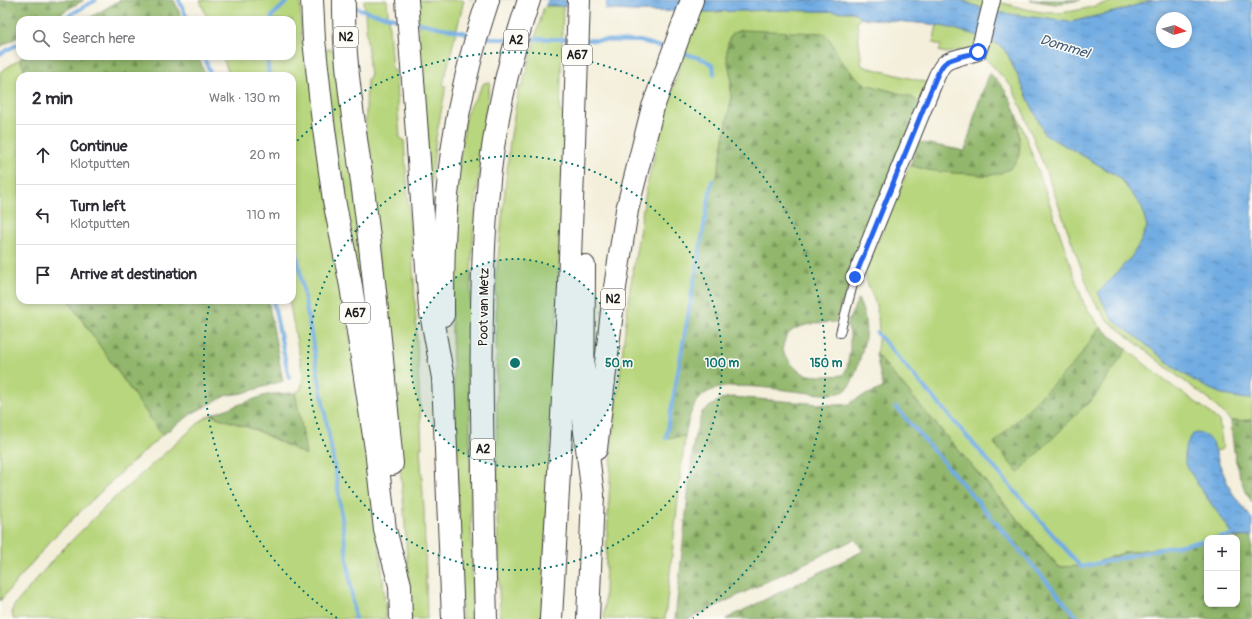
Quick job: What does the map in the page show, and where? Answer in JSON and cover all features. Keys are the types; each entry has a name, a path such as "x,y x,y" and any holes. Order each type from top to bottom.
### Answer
{"highway":[{"name":"A67","path":"312,0 314,40 334,200 351,286 375,441 385,530 400,585"},
{"name":"N2","path":"344,0 349,75 376,286 396,511 402,619"},
{"path":"407,0 430,308 443,378"},
{"path":"453,619 443,378 445,223 456,126 466,80 488,0"},
{"name":"Poot van Metz","path":"486,619 482,387 482,278 487,201 494,139 506,81 519,30 529,0"},
{"name":"A67","path":"551,619 569,286 579,0"},
{"name":"N2","path":"588,619 597,434 618,266 629,202 653,107 692,0"},
{"name":"N2","path":"575,110 584,175 583,416 593,495"}],"street":[{"path":"855,277 933,85 944,64 951,59 978,52 992,1"}],"lane":[{"path":"840,333 855,277"}],"green space":[{"path":"0,0 84,0 56,16 16,16 16,38 0,47"},
{"path":"120,0 174,0 181,16 93,16"},
{"path":"200,0 300,0 302,42 305,42 369,461 386,619 13,619 13,607 57,555 109,503 202,420 210,415 256,430 305,454 302,428 295,393 301,389 303,375 290,304 296,304 296,72 228,72 224,60 296,60 296,16 206,16"},
{"path":"364,0 387,0 392,70 395,70 400,138 404,140 414,281 422,448 420,448 424,509 427,619 411,619 404,510 392,384 365,142 367,79 370,78"},
{"path":"417,0 464,0 443,85 446,86 436,138 428,211"},
{"path":"961,0 987,0 984,9"},
{"path":"1030,0 1081,0 1055,4"},
{"path":"1117,0 1152,0 1118,11 1070,22 995,12 998,4 1002,3 1035,11 1056,13 1079,10"},
{"path":"544,6 563,6 560,112 565,113 542,619 500,619 497,516 496,277 510,141 519,87 522,87"},
{"path":"775,10 854,12 860,18 857,23 862,66 929,83 919,106 902,94 865,84 853,75 841,61 830,40 727,57 731,77 731,100 717,177 712,181 666,438 685,436 665,619 604,619 612,445 629,295 647,185 666,109 691,31 699,12"},
{"path":"937,25 979,36 973,48 946,53 939,51 941,45 933,43"},
{"path":"741,30 824,33 830,40 841,61 865,84 911,97 916,100 919,106 835,322 809,324 796,328 787,336 783,345 782,351 795,367 803,373 820,376 843,375 847,368 850,350 850,333 847,325 858,299 862,307 866,328 857,369 848,388 840,393 834,394 744,386 713,390 703,395 693,408 685,436 666,438 712,181 717,177 731,100 731,77 727,57 727,48 729,39 733,33"},
{"path":"989,39 1002,47 1008,55 1045,135 1119,177 1142,207 1147,227 1141,241 1132,256 1099,293 1173,367 1210,388 1235,397 1252,399 1252,420 1231,421 1208,399 1107,320 1092,298 1056,198 1024,114 1012,87 985,58 983,53"},
{"path":"327,49 333,49 336,82 338,83 357,204 385,476 322,62"},
{"path":"20,60 25,72 16,72 16,304 71,304 162,435 52,539 0,601 0,72"},
{"path":"20,60 200,60 204,72 25,72"},
{"path":"989,73 1000,84 1008,96 1017,117 1020,149 1017,159 1013,165 1008,170 1001,173 979,175 941,172 910,165 919,142 965,151 977,107"},
{"path":"490,82 476,204 471,278 470,405 473,619 462,619 450,275 454,201 466,114 484,83"},
{"path":"1017,114 1084,304 1100,327 1164,380 1204,408 1219,421 1223,449 1216,451 1213,443 1185,463 1200,488 1234,535 1204,535 1204,541 1123,553 1086,566 1059,567 876,354 879,324 875,301 866,279 866,270 910,165 928,170 990,175 1010,169 1019,135"},
{"path":"71,304 269,304 283,381 243,393 227,395 193,413 162,435"},
{"path":"1100,327 1127,349 1094,397 1018,473 994,443 1078,359"},
{"path":"876,354 1058,567 1086,566 1123,553 1204,541 1204,607 1240,607 1240,537 1252,536 1252,619 726,619 863,551 855,539 689,619 675,619 694,439 702,412 721,399 732,397 833,405 850,404 856,399 883,388"},
{"path":"295,393 306,455 256,430 210,415 263,396"},
{"path":"1252,420 1252,502 1242,483 1236,463 1231,421"}],"water":[{"name":"Dommel","path":"468,0 961,0 995,12 1070,22 1118,11 1152,0 1252,0 1252,399 1236,398 1205,387 1176,369 1138,338 1120,326 1111,317 1098,293 1132,256 1141,241 1147,227 1142,207 1119,177 1045,135 1008,55 1002,47 989,39 951,28 930,24 860,18 854,12 775,10 709,12 631,11"},
{"path":"1193,434 1204,434 1213,443 1219,463 1231,491 1252,519 1252,536 1240,537 1240,535 1234,535 1200,488 1185,463 1185,447"}],"pier":[{"path":"466,0 547,0 544,8 468,2"},
{"path":"567,0 606,0 605,11 566,8"}],"waterway":[{"path":"68,16 96,0"},
{"path":"179,0 186,16"},
{"path":"272,16 289,0"},
{"path":"351,6 372,13 403,20"},
{"path":"415,22 471,34"},
{"path":"484,36 497,39 511,39"},
{"path":"524,39 571,39"},
{"path":"584,40 640,41 668,49"},
{"path":"0,54 16,45"},
{"path":"680,52 705,60 713,66 714,74"},
{"path":"205,60 210,72"},
{"path":"267,60 269,72"},
{"path":"666,438 712,181"},
{"path":"296,249 337,481 355,619"},
{"path":"274,304 289,378"},
{"path":"877,333 1081,567 1204,541"},
{"path":"896,407 1079,619"}],"route":[{"path":"855,277 933,85 944,64 951,59 978,52"}]}
